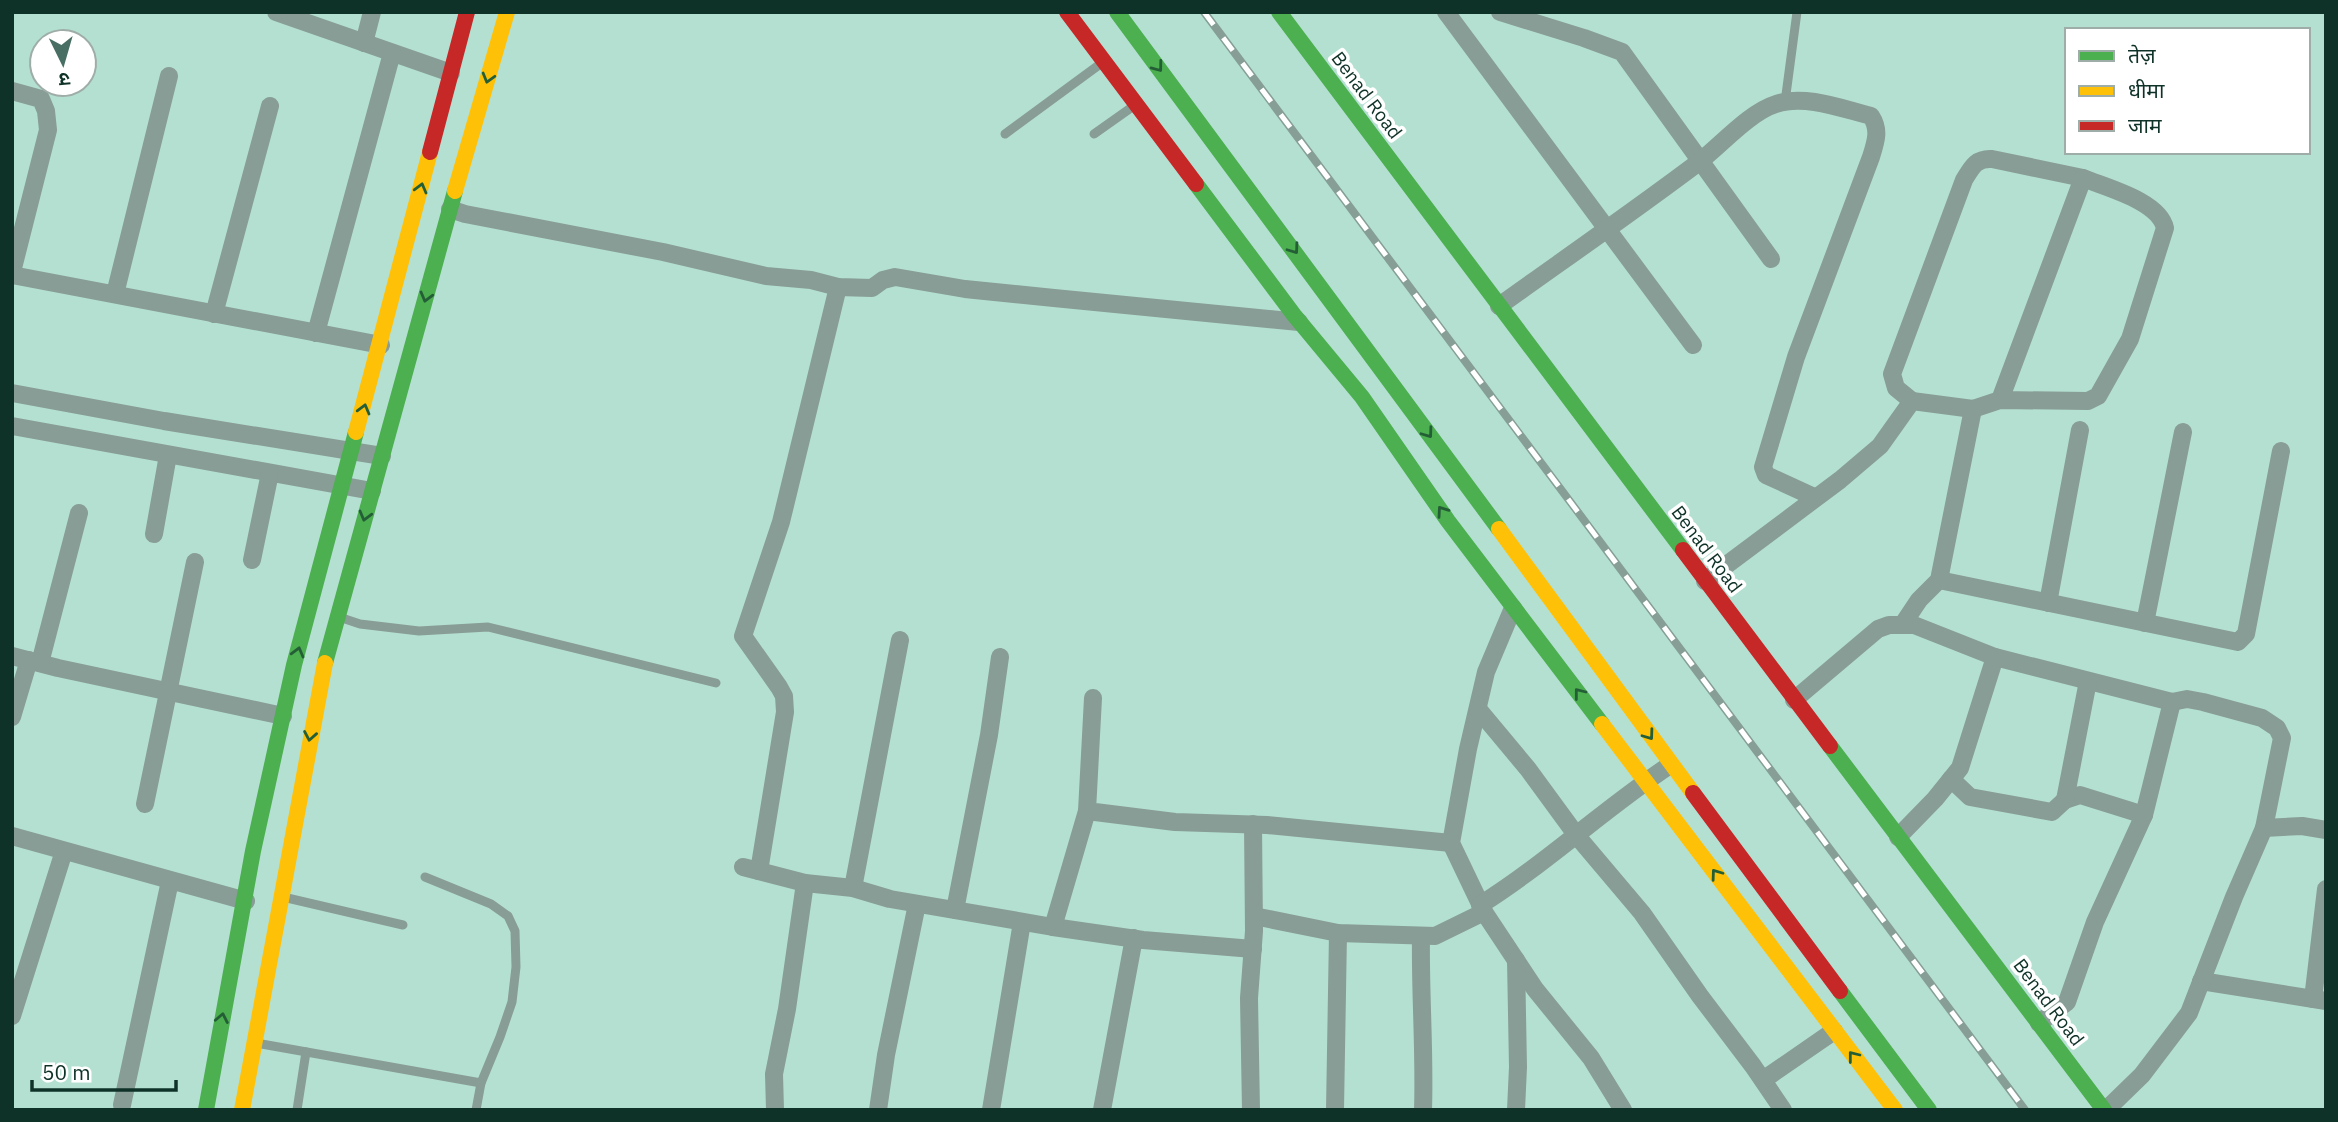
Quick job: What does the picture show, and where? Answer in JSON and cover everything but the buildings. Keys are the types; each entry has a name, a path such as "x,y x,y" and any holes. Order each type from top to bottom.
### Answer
{"street":[{"path":"276,12 452,73"},
{"path":"364,43 373,12"},
{"path":"206,1110 253,851 289,688 467,12"},
{"path":"242,1110 317,696 450,209 507,12"},
{"path":"1067,12 1299,322 1362,397 1448,521 1513,608 1895,1110"},
{"path":"1117,12 1284,235 1670,765 1929,1110"},
{"name":"Benad Road","path":"1279,12 1704,581 2105,1110"},
{"path":"1446,12 1693,345"},
{"path":"1500,12 1622,52 1771,259"},
{"path":"316,333 392,53"},
{"path":"115,294 169,76"},
{"path":"12,91 41,99 46,111 48,130 12,273 380,345"},
{"path":"1499,306 1700,161 1763,110 1785,102 1813,103 1871,116 1876,124 1877,136 1796,357 1763,467 1766,475 1814,497"},
{"path":"214,314 270,106"},
{"path":"1982,158 1992,159 2083,178 2150,206 2163,219 2165,228 2130,339 2098,396 2088,401 2000,400 1973,409 1912,401 1896,388 1892,374 1964,180 1974,164 1982,158"},
{"path":"2000,400 2083,178"},
{"path":"450,209 663,252 766,276 811,280 838,287 872,288 889,278 895,278 965,289 1299,322"},
{"path":"838,287 781,522 743,636 784,696 785,712 751,869 805,883 853,888 917,904 1053,927 1253,949"},
{"path":"12,393 382,456"},
{"path":"1704,581 1840,480 1880,446 1912,401"},
{"path":"1903,624 1919,600 1939,580 1973,409"},
{"path":"12,426 372,491"},
{"path":"2048,603 2080,430"},
{"path":"2145,623 2182,432"},
{"path":"1939,580 2238,642 2246,634 2281,451"},
{"path":"154,534 168,455"},
{"path":"252,559 270,473"},
{"path":"12,717 27,660 79,513"},
{"path":"145,804 195,562"},
{"path":"1513,608 1486,672 1451,844 1482,908 1535,989 1591,1058 1623,1110"},
{"path":"1794,700 1878,629 1903,624 1914,625 1995,657 2172,702 2187,699 2203,702 2262,718 2277,729 2282,738 2264,828 2189,1013 2142,1075 2105,1110"},
{"path":"853,888 900,640"},
{"path":"956,910 989,735 1000,656"},
{"path":"1898,837 1935,799 1960,768 1995,657"},
{"path":"27,660 283,716"},
{"path":"2066,800 2088,681"},
{"path":"289,688 317,696"},
{"path":"1053,927 1087,811 1093,698"},
{"path":"2039,1024 2067,1002 2095,922 2144,815 2172,702"},
{"path":"1478,709 1528,769 1577,836 1642,913 1783,1110"},
{"path":"1254,916 1338,933 1435,936 1482,908 1670,765"},
{"path":"1951,779 1970,797 2052,811 2066,800 2080,795 2144,815"},
{"path":"1087,811 1175,822 1254,824 1451,844"},
{"path":"1251,1110 1249,998 1254,916 1254,824"},
{"path":"2264,828 2302,826 2326,830"},
{"path":"12,836 246,901"},
{"path":"12,1016 64,851"},
{"path":"122,1105 170,881"},
{"path":"775,1110 774,1074 787,1009 805,883"},
{"path":"2201,981 2319,1000 2326,890"},
{"path":"878,1110 888,1042 917,904"},
{"path":"991,1110 1022,922"},
{"path":"1335,1110 1338,933"},
{"path":"1421,936 1420,979 1425,1053 1423,1110"},
{"path":"1102,1110 1134,938"},
{"path":"1516,960 1516,1110"},
{"path":"1763,1080 1834,1031"}],"lane":[{"path":"1785,102 1797,12"},
{"path":"1005,134 1105,61"},
{"path":"1094,134 1137,104"},
{"path":"338,616 360,624 419,631 488,627 716,683"},
{"path":"425,877 491,904 508,916 515,931 516,967 512,1002 481,1083 476,1110"},
{"path":"281,896 403,925"},
{"path":"254,1043 481,1083"},
{"path":"297,1110 306,1052"}],"railway":[{"path":"1204,12 2025,1110"}],"traffic: fast":[{"path":"1117,12 1499,529"},
{"path":"1279,12 1683,550"},
{"path":"1196,184 1294,315 1362,397 1448,521 1602,724"},
{"path":"325,663 455,191"},
{"path":"206,1110 253,851 294,665 356,432"},
{"path":"1830,746 2104,1110"},
{"path":"1840,991 1929,1110"}],"traffic: slow":[{"path":"455,191 507,12"},
{"path":"356,432 430,152"},
{"path":"1499,529 1693,793"},
{"path":"242,1110 325,663"},
{"path":"1602,724 1895,1110"}],"traffic: jam":[{"path":"430,152 467,12"},
{"path":"1067,12 1196,184"},
{"path":"1683,550 1830,746"},
{"path":"1693,793 1840,991"}]}
